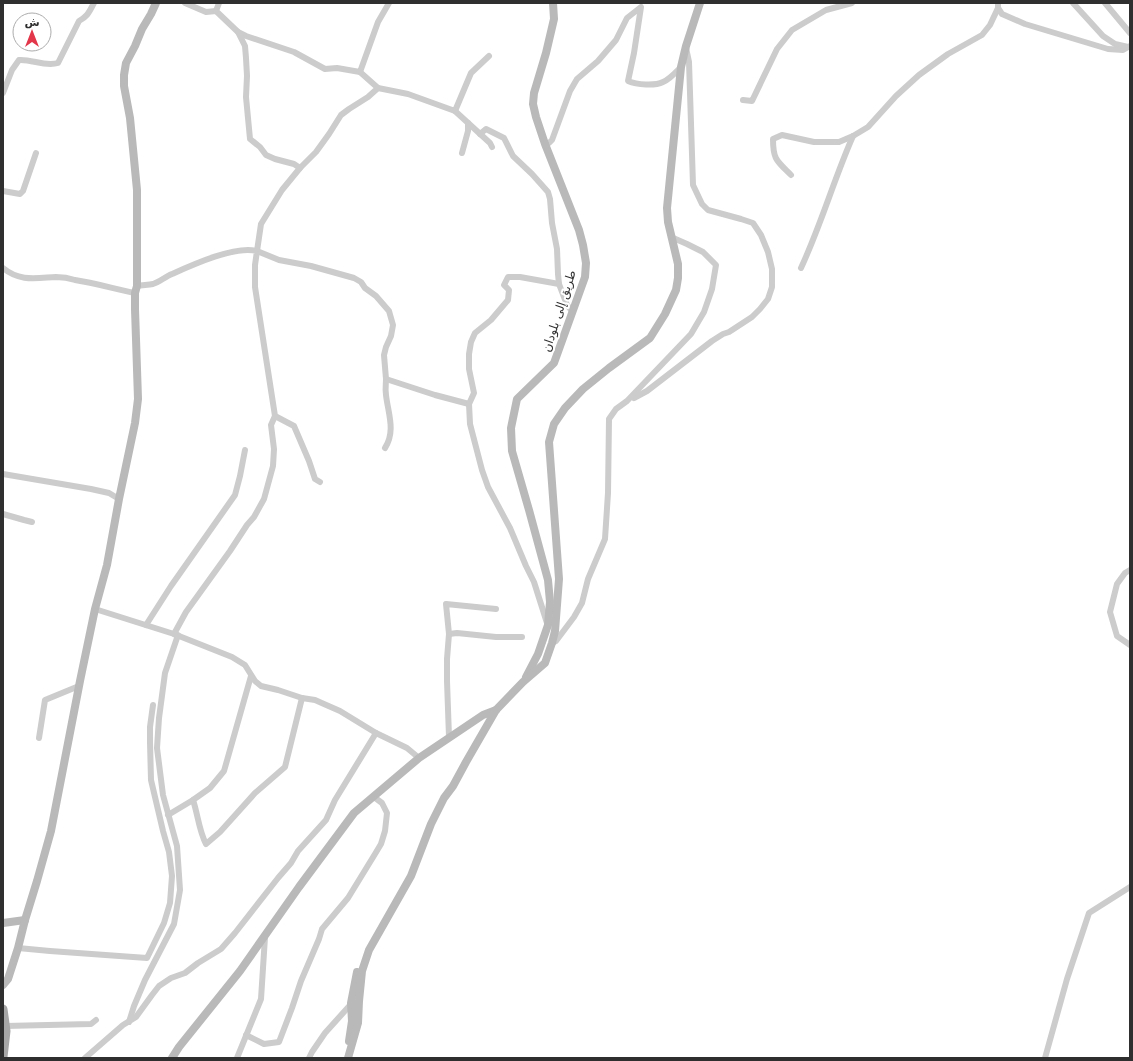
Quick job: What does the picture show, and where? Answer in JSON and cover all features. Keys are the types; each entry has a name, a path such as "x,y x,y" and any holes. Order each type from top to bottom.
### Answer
{"main road":[{"path":"3,985 8,979 18,948 51,831 95,609 107,565 135,423 138,398 136,289 137,190 130,118 124,86 124,75 126,63 142,28 156,3"},
{"name":"طريق إلى بلودان","path":"523,682 538,654 548,625 550,602 548,580 530,510 512,452 511,428 517,399 554,363 584,277 586,263 583,245 576,223 545,144 533,104 534,93 554,19 553,3"},
{"path":"347,1058 352,1021 351,1013 355,1002 357,970 364,949 370,937 411,876 434,817 496,710 523,682 545,663 552,643 555,631 559,579 549,442 554,424 565,408 583,389 650,338 665,314 676,290 678,264 668,222 667,208 681,67 700,3"},
{"path":"172,1058 179,1046 240,972 299,887 354,813 419,758 483,715 496,710"},
{"path":"3,923 25,920"},
{"path":"3,1009 6,1031 3,1058"}],"street":[{"path":"3,94 6,82 19,60 53,64 58,63 79,21 86,17 94,3"},
{"path":"185,3 206,12 216,11 238,32 245,46 247,76 246,97 250,139 260,147 266,155 275,160 294,164 300,168"},
{"path":"216,11 219,3"},
{"path":"360,72 378,22 389,3"},
{"path":"824,3 826,10"},
{"path":"743,100 752,101 777,49 792,30 826,10 852,3"},
{"path":"1073,3 1103,36 1115,44 1129,47"},
{"path":"1105,3 1130,33"},
{"path":"545,144 552,140 570,91 577,78 598,61 616,40 627,18 643,5"},
{"path":"643,5 628,80 633,83 647,84 663,82 681,67"},
{"path":"998,6 1002,14 1025,24 1108,49 1123,50 1129,47"},
{"path":"791,175 776,159 773,149 773,139 782,135 814,142 839,142 853,136 868,127 896,96 920,75 948,54 982,35 990,25 998,6"},
{"path":"238,32 294,52 325,69 338,68 360,72 378,88 408,94 455,111 490,143 492,147"},
{"path":"552,643 556,641 574,617 582,603 588,579 605,539 608,493 609,419 616,409 647,390 712,341 752,317 768,299 772,287 772,269 768,252 761,235 753,223 741,218 708,210 702,204 693,186 689,62 686,46"},
{"path":"455,111 471,73 489,56"},
{"path":"129,1022 145,980 174,924 180,890 177,846 163,795 157,748 165,673 176,635 186,612 254,517 264,499 273,466 274,449 271,425 275,416 255,287 255,265 261,224 282,190 300,168 316,152 341,115 349,108 368,98 378,88"},
{"path":"462,153 468,132 468,123"},
{"path":"480,134 486,129 504,138 514,156 548,192 557,249 559,284 567,305 572,311"},
{"path":"801,268 813,243 853,136"},
{"path":"3,191 20,194 23,190 36,153"},
{"path":"628,402 691,334 704,312 712,289 716,265 703,252 671,237"},
{"path":"3,268 9,273 18,277 58,277 136,289 152,284 213,257 250,249 279,260 311,266 354,278 376,296 389,312 393,325 392,336 386,347 384,355 386,395 392,428 389,442 385,448"},
{"path":"548,625 534,582 510,528 488,487 482,470 470,424 469,404 474,393 469,369 469,354 471,342 475,333 491,320 508,300 509,290 504,285 508,277 520,277 559,284"},
{"path":"386,379 434,395 469,404"},
{"path":"275,416 294,426 315,479 320,482"},
{"path":"146,625 171,586 235,495 245,450"},
{"path":"3,474 91,489 109,494 119,499"},
{"path":"3,514 32,522"},
{"path":"1130,570 1117,584 1110,612 1117,636 1130,644"},
{"path":"449,737 447,659 449,634 446,604 496,609"},
{"path":"95,609 176,635 232,657 245,665 251,676 261,686 302,698 315,700 340,711 376,733 408,748 419,758"},
{"path":"449,634 457,633 496,637 522,637"},
{"path":"168,815 210,788 224,771 251,676"},
{"path":"39,738 45,700 80,686"},
{"path":"193,800 202,835 206,844 220,832 255,793 285,767 302,698"},
{"path":"18,948 50,952 147,958 164,923 170,903 172,876 169,852 151,780 150,742 153,705"},
{"path":"85,1058 123,1025 136,1017 159,986 171,978 185,973 221,949 235,934 291,863 298,851 326,820 335,800 376,733"},
{"path":"246,1035 264,1044 279,1042 322,929 348,898 381,844 385,831 387,814 382,803 374,797"},
{"path":"1044,1058 1089,913 1130,887"},
{"path":"237,1058 261,999 265,937"},
{"path":"309,1058 325,1033 351,1013"},
{"path":"5,1026 91,1024 96,1020"}]}
